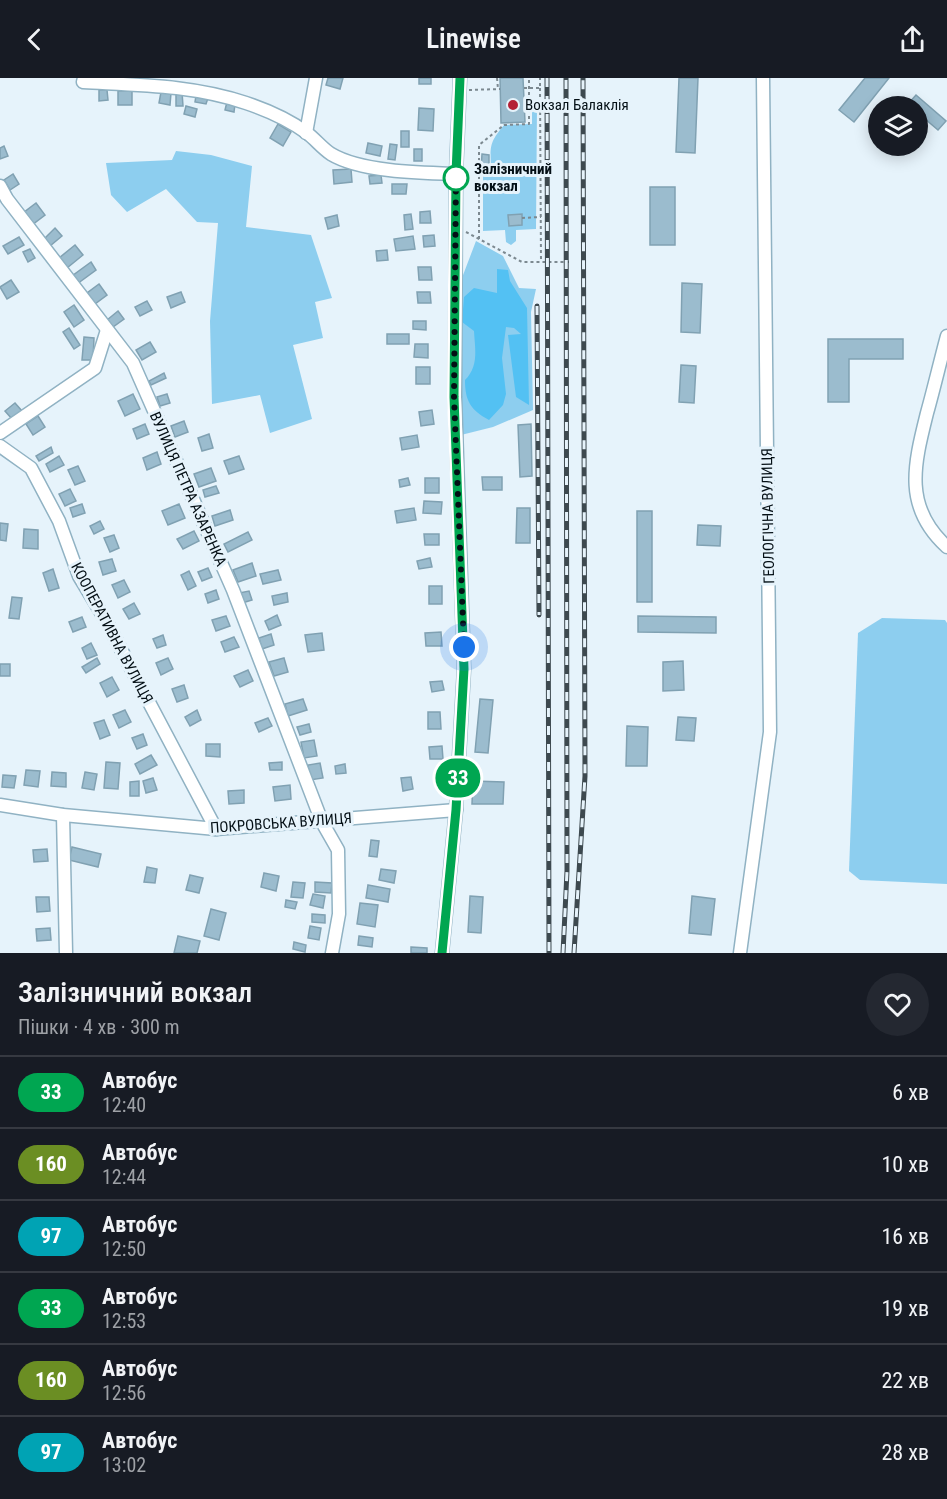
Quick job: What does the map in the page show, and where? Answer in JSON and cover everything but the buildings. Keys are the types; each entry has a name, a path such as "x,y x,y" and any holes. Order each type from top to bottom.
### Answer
{"street":[{"path":"84,78 83,82 195,84 280,116 332,154 376,168 456,174"},
{"path":"306,133 316,78"},
{"path":"442,953 456,810 464,669 454,397 455,226 460,78"},
{"name":"ГЕОЛОГІЧНА ВУЛИЦЯ","path":"740,953 770,732 763,78"},
{"name":"ВУЛИЦЯ ПЕТРА АЗАРЕНКА","path":"0,186 7,200 132,363 233,590 322,822 338,850 339,914 332,953"},
{"path":"0,433 95,368 107,330"},
{"path":"947,336 916,452 915,474 923,519 934,536 947,547"},
{"name":"КООПЕРАТИВНА ВУЛИЦЯ","path":"0,446 31,468 58,521 79,576 105,618 216,829"},
{"name":"ПОКРОВСЬКА ВУЛИЦЯ","path":"0,805 63,815 216,829 456,810"},
{"path":"63,815 66,953"}],"path":[{"path":"483,90 499,89 498,78"},
{"path":"479,239 479,145 504,125 529,124 529,78"},
{"path":"540,78 541,262"},
{"path":"524,88 540,88"},
{"path":"522,218 541,217"},
{"path":"455,226 522,262 569,262"}],"shaded area":[{"path":"532,106 537,106 536,229 516,230 516,241 511,245 506,242 505,230 483,231 483,174 491,173 491,147 495,137 504,125 532,124"},
{"path":"176,151 211,155 252,166 246,227 311,235 332,298 315,302 323,338 293,345 312,419 270,433 260,395 212,404 210,321 218,223 197,222 166,189 127,212 111,195 106,163 172,160"},
{"path":"476,241 503,256 519,288 536,289 531,312 533,410 493,427 461,435 460,283"},
{"path":"497,269 508,270 510,281 527,308 529,405 516,397 508,335 521,334 514,328 506,327 502,358 506,394 503,405 489,420 473,408 466,393 465,380 474,363 475,344 474,331 462,322 464,297 474,288 497,293"},
{"path":"882,618 945,620 947,623 947,884 860,880 849,871 858,633"}],"railway":[{"path":"547,78 549,953"},
{"path":"563,953 567,871 566,78"},
{"path":"574,953 585,776 583,78"},
{"path":"537,306 539,615"}],"bus line":[{"name":"33","path":"442,953 460,760 464,669 454,397 456,174 460,78"}],"place":[{"name":"Вокзал Балаклія","path":"513,105"},
{"name":"Залізничний вокзал","path":"456,178"}],"route":[{"path":"456,178 456,174 454,397 464,647"}]}
